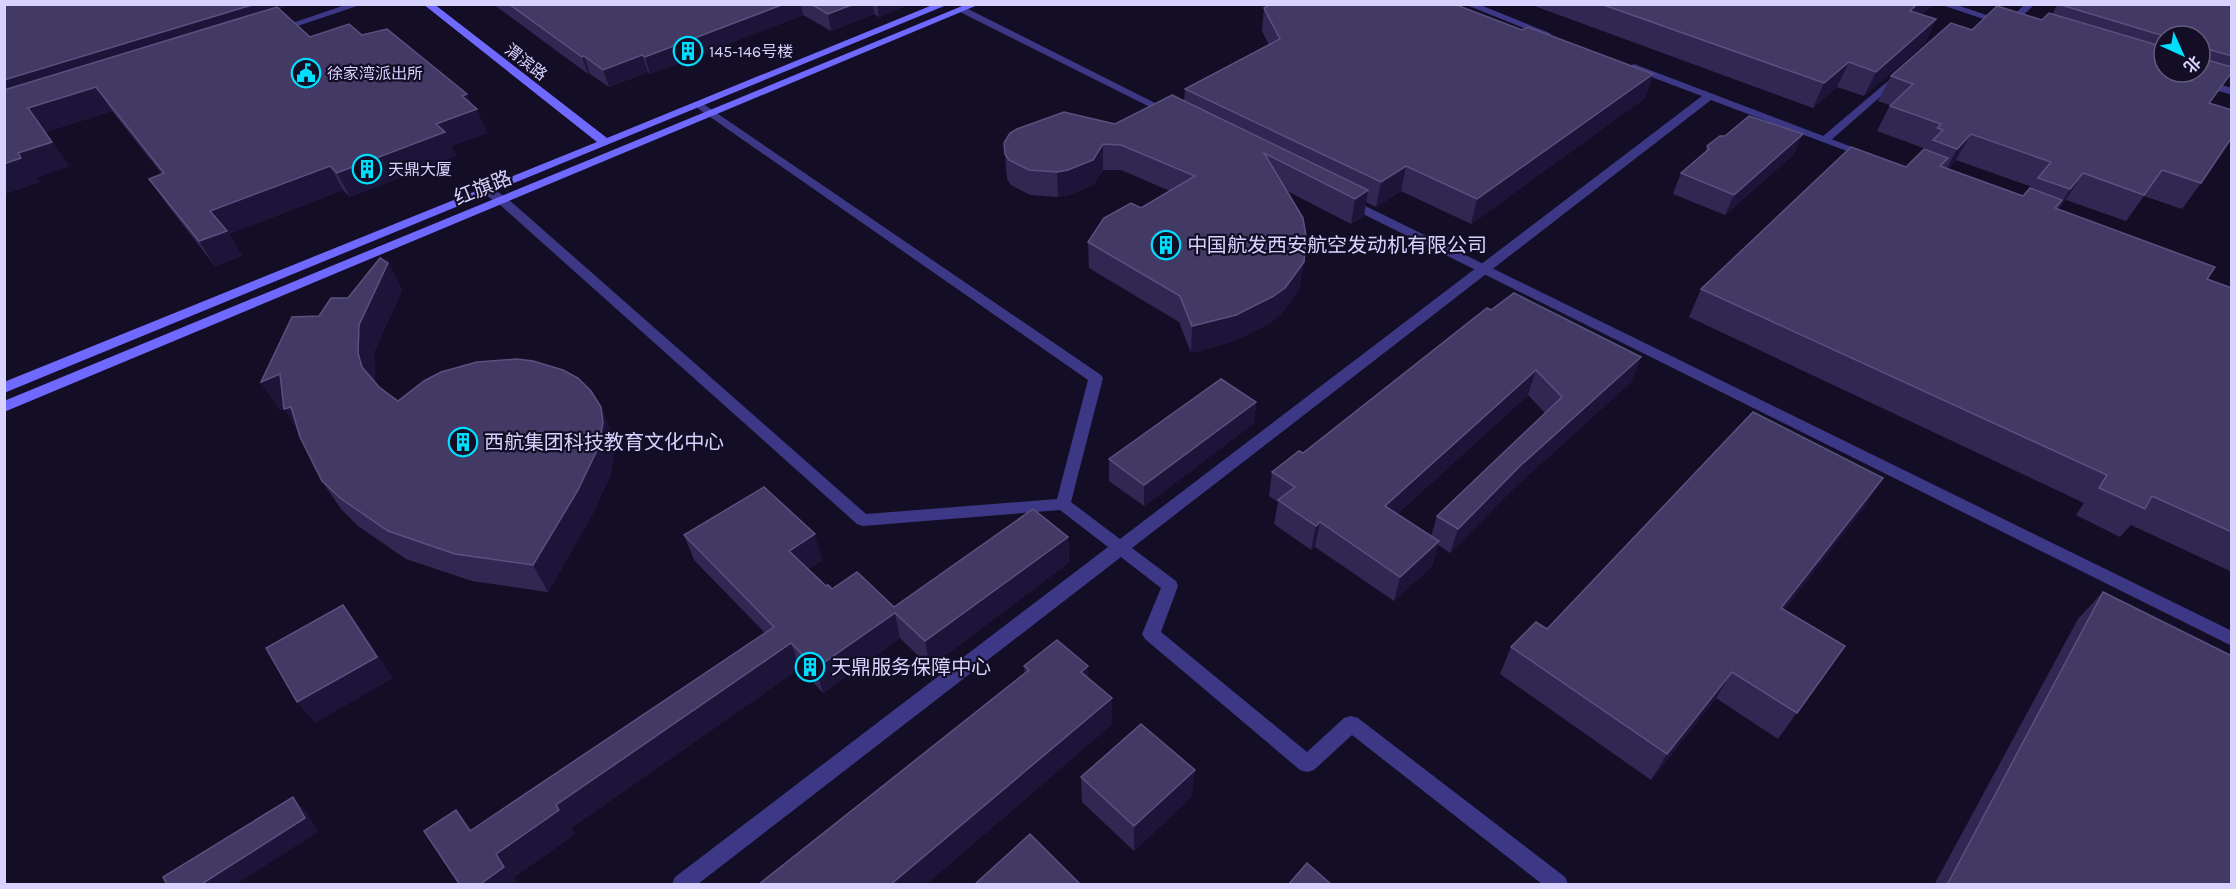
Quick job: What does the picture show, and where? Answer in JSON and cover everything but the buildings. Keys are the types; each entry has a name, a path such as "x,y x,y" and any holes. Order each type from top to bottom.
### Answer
{"main road":[{"name":"渭滨路","path":"427,4 606,143"},
{"name":"红旗路","path":"4,388 945,4"},
{"name":"红旗路","path":"4,407 970,7"}],"street":[{"path":"267,33 359,4"},
{"path":"1468,4 1556,38"},
{"path":"1943,4 2021,28"},
{"path":"2010,25 2031,4"},
{"path":"970,7 1186,121"},
{"path":"1960,20 1969,12"},
{"path":"1622,63 1881,160"},
{"path":"1826,140 1906,68"},
{"path":"2205,84 2232,92"},
{"path":"682,885 1709,96"},
{"path":"698,105 1096,378 1063,504"},
{"path":"488,191 864,520 1063,504 1170,586 1151,634 1307,764 1351,724 1558,885"},
{"path":"1335,195 2232,639"}],"place":[{"name":"145-146号楼","path":"688,51"},
{"name":"徐家湾派出所","path":"306,73"},
{"name":"天鼎大厦","path":"367,169"},
{"name":"中国航发西安航空发动机有限公司","path":"1166,245"},
{"name":"西航集团科技教育文化中心","path":"463,442"},
{"name":"天鼎服务保障中心","path":"810,667"}]}
